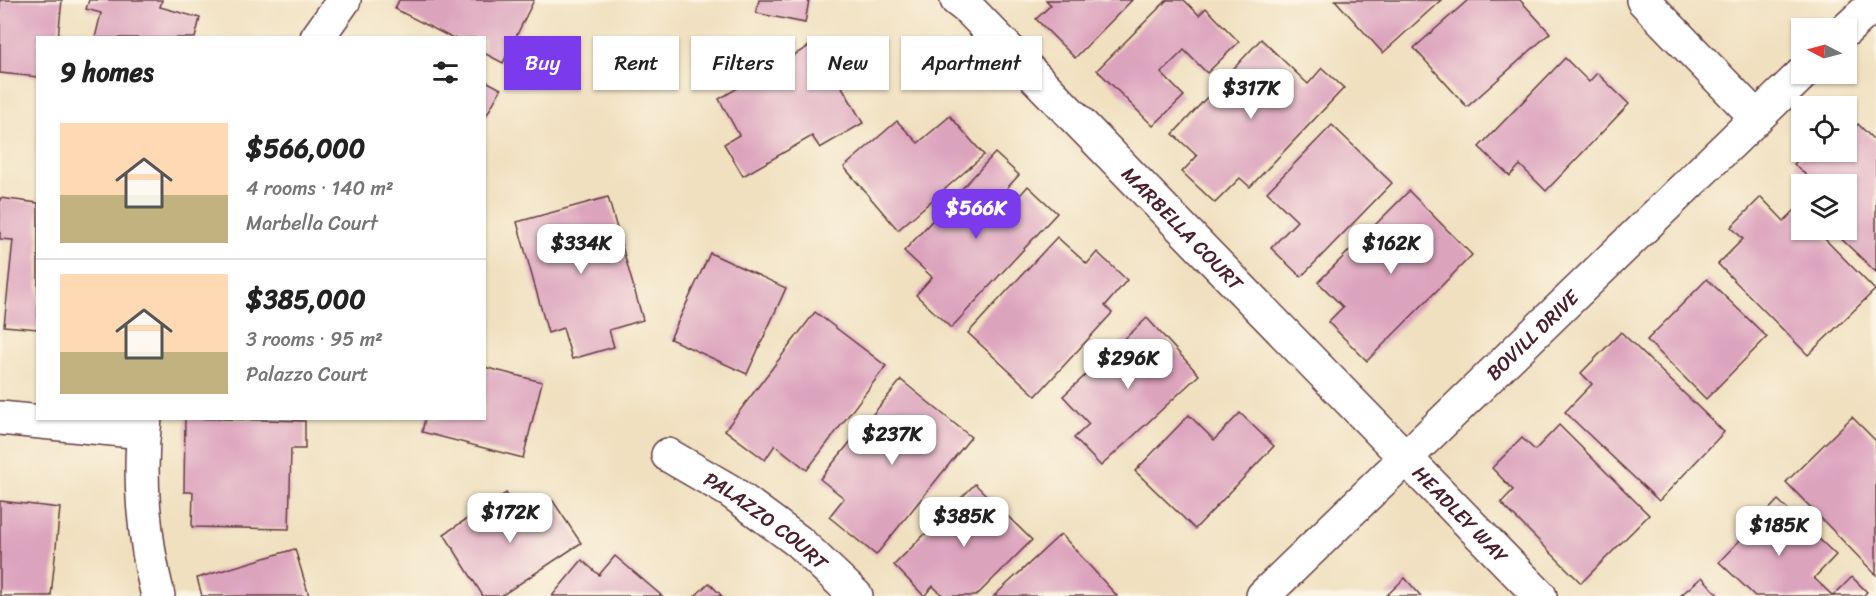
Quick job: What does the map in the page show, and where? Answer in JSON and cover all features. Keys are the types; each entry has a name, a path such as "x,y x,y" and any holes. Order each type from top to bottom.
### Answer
{"street":[{"path":"318,36 344,0"},
{"name":"MARBELLA COURT","path":"957,0 978,18 1405,458"},
{"path":"1643,0 1756,117"},
{"path":"1857,20 1876,2"},
{"name":"BOVILL DRIVE","path":"1263,596 1791,84"},
{"path":"0,418 36,420"},
{"path":"41,420 144,425 142,494 152,573 158,596"},
{"name":"PALAZZO COURT","path":"668,455 730,491 790,536 856,596"},
{"name":"HEADLEY WAY","path":"1405,458 1540,596"}],"building":[{"path":"0,0 62,0 58,36 36,36 36,77 0,73"},
{"path":"89,0 162,0 160,7 200,18 196,36 95,36 101,13 86,9"},
{"path":"399,0 534,0 516,36 504,36 503,63 486,54 486,36 448,36 395,9"},
{"path":"759,0 809,0 805,23 756,13"},
{"path":"1046,0 1132,0 1075,58 1036,19 1051,5"},
{"path":"1167,0 1184,0 1199,15 1206,8 1239,42 1207,73 1184,50 1161,73 1184,96 1153,126 1097,70"},
{"path":"1335,0 1441,0 1383,53"},
{"path":"1468,0 1520,0 1550,33 1467,107 1414,48"},
{"path":"1261,39 1308,84 1322,68 1344,88 1250,187 1240,178 1215,203 1182,172 1197,156 1173,134"},
{"path":"807,47 807,90 844,90 863,123 820,148 812,136 743,176 724,144 739,135 719,99 734,90 795,90 795,54"},
{"path":"1565,58 1589,82 1597,73 1629,104 1546,191 1520,165 1510,176 1479,147"},
{"path":"486,81 501,89 486,116"},
{"path":"950,116 984,155 898,230 844,167 897,121 918,143"},
{"path":"1332,125 1392,183 1301,277 1271,248 1297,221 1267,192"},
{"path":"1857,125 1876,142 1876,272 1842,240 1857,240 1857,174 1805,174 1794,164 1796,162 1857,162"},
{"path":"995,153 1019,175 997,199 1008,209 1028,186 1057,213 951,328 916,295 932,277 904,251"},
{"path":"1409,191 1472,255 1367,361 1328,322 1343,307 1318,282"},
{"path":"608,197 643,320 609,330 614,347 572,359 563,328 548,333 517,222"},
{"path":"1761,197 1784,221 1791,214 1791,240 1826,240 1875,290 1808,355 1718,264 1743,239 1731,227"},
{"path":"0,198 36,203 36,329 4,326 13,240 0,239"},
{"path":"1057,237 1087,264 1097,252 1127,280 1105,306 1112,313 1036,396 968,333"},
{"path":"710,253 786,288 747,374 670,339"},
{"path":"1707,279 1767,337 1706,399 1647,340"},
{"path":"815,312 886,366 807,470 775,445 765,460 725,430"},
{"path":"1147,318 1199,375 1101,466 1074,438 1089,424 1063,396"},
{"path":"1621,332 1724,432 1659,501 1565,412 1592,384 1581,373"},
{"path":"486,368 542,382 523,458 422,432 425,420 486,420"},
{"path":"901,380 971,437 876,555 829,517 844,498 820,479"},
{"path":"1240,413 1274,446 1195,529 1135,471 1189,415 1214,440"},
{"path":"1852,417 1876,441 1876,575 1786,482"},
{"path":"185,420 305,421 305,449 291,449 289,529 192,527 193,492 184,492"},
{"path":"1559,425 1649,515 1581,583 1501,503 1513,490 1492,468 1522,438 1535,450"},
{"path":"975,484 1032,540 976,596 943,596 933,586 924,596 894,565"},
{"path":"506,493 523,520 553,501 581,543 501,596 483,596 444,534"},
{"path":"1778,500 1836,555 1814,578 1833,596 1755,596 1719,562"},
{"path":"0,501 60,508 51,596 0,596"},
{"path":"1061,534 1117,596 994,596"},
{"path":"295,549 309,596 202,596 197,578"},
{"path":"615,556 662,596 552,596 582,560 599,575"},
{"path":"1702,577 1719,596 1680,596"},
{"path":"1852,577 1867,592 1863,596 1833,596"},
{"path":"1405,578 1421,596 1386,596"},
{"path":"709,583 722,596 695,596"}]}
